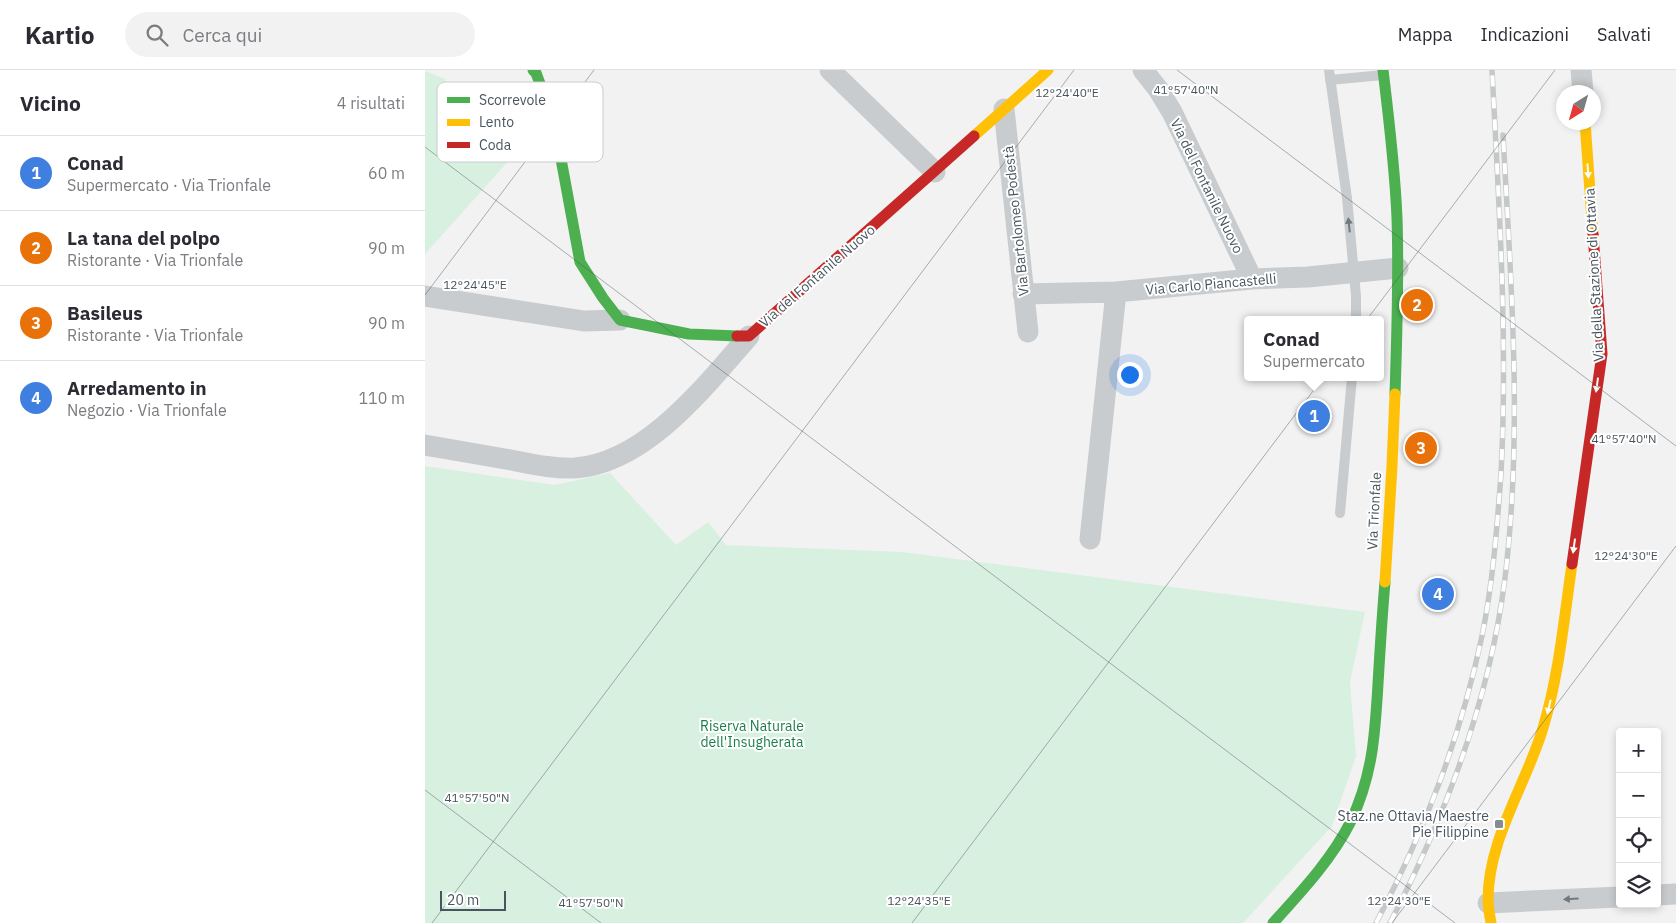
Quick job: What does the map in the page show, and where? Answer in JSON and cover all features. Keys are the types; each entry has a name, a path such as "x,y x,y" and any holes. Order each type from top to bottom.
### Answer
{"street":[{"path":"533,70 539,82"},
{"path":"830,70 935,172"},
{"name":"Via del Fontanile Nuovo","path":"620,320 689,334 749,336 1048,70"},
{"name":"Via del Fontanile Nuovo","path":"1143,70 1158,89 1172,112 1252,279"},
{"path":"1581,70 1582,85"},
{"name":"Via Trionfale","path":"1273,923 1324,866 1342,838 1361,799 1371,764 1379,691 1391,475 1398,268 1397,218 1390,126 1383,73"},
{"name":"Via Bartolomeo Podestà","path":"1004,109 1028,332"},
{"name":"Via della Stazione di Ottavia","path":"1489,913 1489,886 1498,846 1537,748 1549,707 1556,673 1601,354 1586,130"},
{"path":"562,162 580,262 603,298 620,320"},
{"name":"Via Carlo Piancastelli","path":"1023,294 1116,292 1398,268"},
{"path":"1090,539 1116,292"},
{"path":"425,296 584,321 620,320"},
{"path":"425,445 562,468 581,467 599,463 634,447 678,413 749,336"},
{"path":"1661,895 1676,894"},
{"path":"1489,913 1616,897"}],"lane":[{"path":"1356,316 1356,296 1345,178 1330,75 1383,73"},
{"path":"1340,513 1352,381"}],"green space":[{"path":"425,71 445,79 446,82 437,82 437,162 507,162 425,254"},
{"name":"Riserva Naturale dell'Insugherata","path":"425,466 555,485 610,473 676,545 708,522 726,545 902,552 1365,612 1350,682 1356,756 1332,826 1243,923 425,923"}],"railway":[{"path":"1376,923 1410,853 1452,748 1482,636 1492,575 1501,474 1504,373 1502,272 1492,70"},
{"path":"1390,923 1429,841 1463,755 1489,668 1505,578 1513,467 1514,356 1503,135"}],"traffic: fast":[{"path":"533,70 539,82"},
{"path":"1383,70 1390,125 1397,218 1398,284 1395,394"},
{"path":"562,162 580,262 603,298 620,320 689,334 737,336"},
{"path":"1273,923 1316,874 1335,848 1351,821 1364,787 1374,737 1385,582"}],"traffic: slow":[{"path":"974,136 1048,70"},
{"path":"1586,130 1593,234"},
{"path":"1385,582 1395,394"},
{"path":"1491,923 1488,900 1494,855 1509,812 1536,749 1549,708 1561,647 1572,564"}],"traffic: jam":[{"path":"737,336 749,336 974,136"},
{"path":"1572,564 1602,354 1593,234"}],"place":[{"name":"La tana del polpo","path":"1417,305"},
{"name":"Conad","path":"1314,416"},
{"name":"Basileus","path":"1421,448"},
{"name":"Arredamento in","path":"1438,594"},
{"name":"Staz.ne Ottavia/Maestre Pie Filippine","path":"1499,824"}]}
